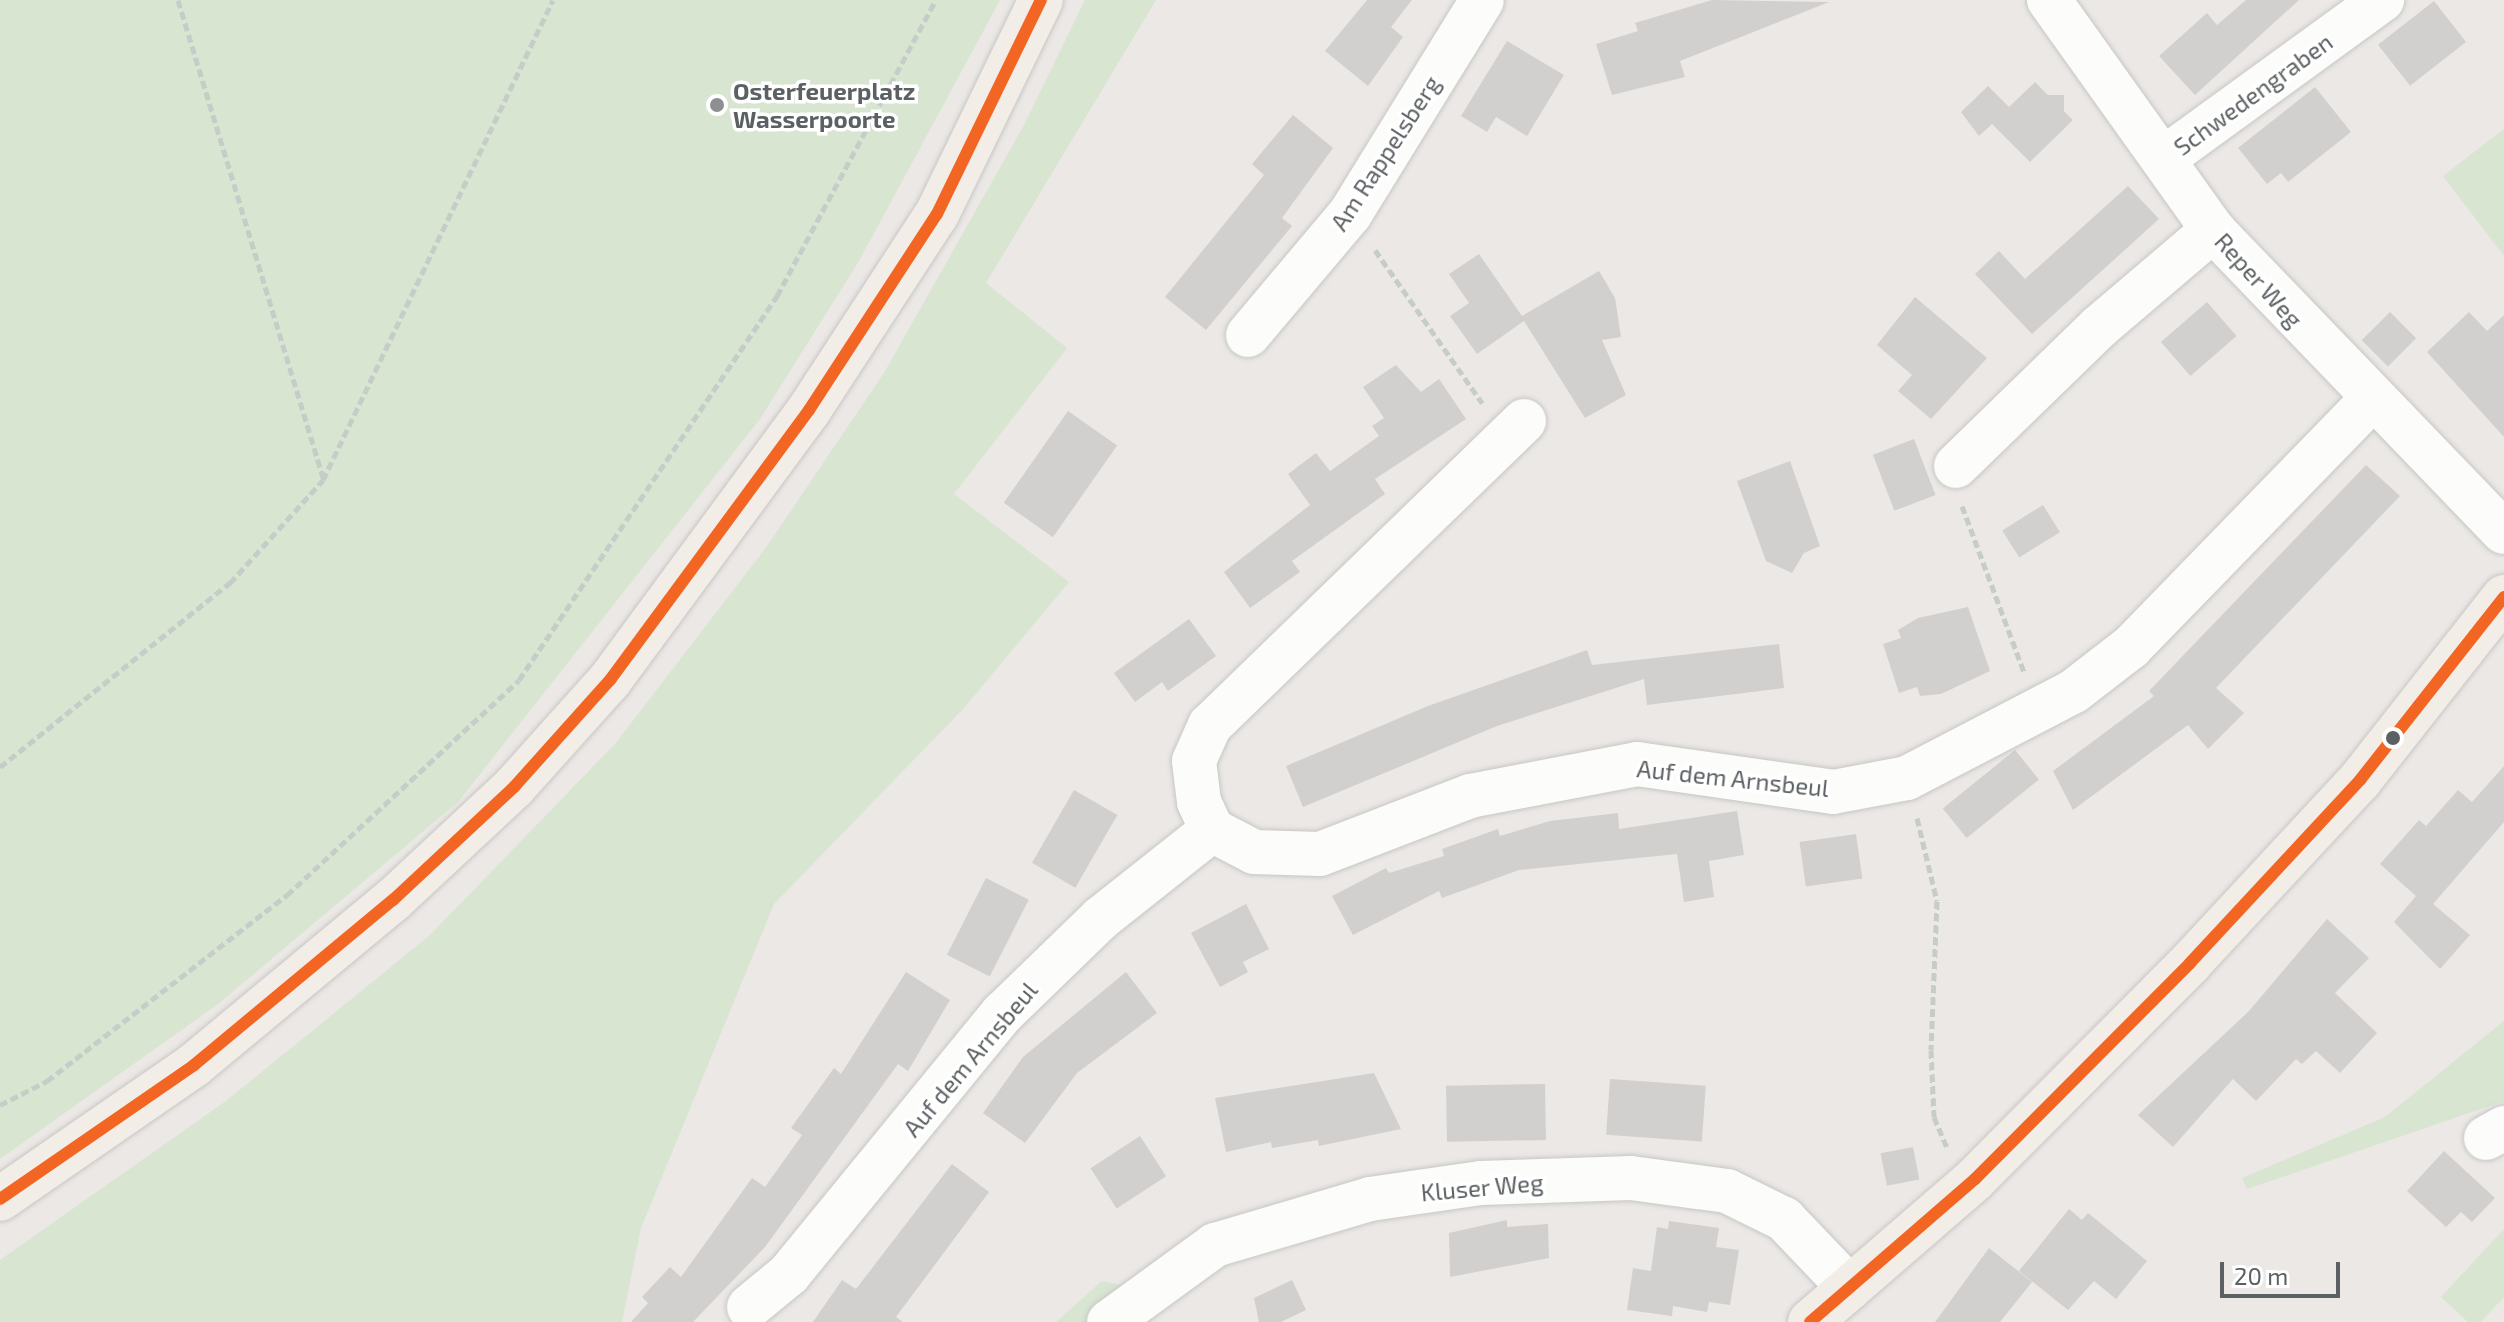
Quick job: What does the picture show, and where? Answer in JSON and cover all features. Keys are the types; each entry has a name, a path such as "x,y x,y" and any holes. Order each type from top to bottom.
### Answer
{"main road":[{"path":"0,1199 194,1065 393,900 514,787 610,680 809,410 937,214 1041,0"},
{"path":"1810,1322 1975,1179 2360,780 2504,597"}],"street":[{"name":"Am Rappelsberg","path":"1248,335 1350,214 1482,0"},
{"name":"Reper Weg","path":"2049,0 2213,230 2372,399 2504,532"},
{"name":"Schwedengraben","path":"2163,159 2382,0"},
{"path":"1956,466 2099,327 2213,230"},
{"name":"Auf dem Arnsbeul","path":"749,1307 789,1274 1003,1013 1101,918 1212,830 1254,852 1320,854 1470,796 1637,764 1833,792 1907,778 2039,710 2131,647 2372,399"},
{"path":"1212,830 1199,802 1194,761 1210,725 1515,429"},
{"name":"Kluser Weg","path":"1109,1322 1215,1245 1370,1199 1481,1183 1631,1178 1727,1191 1784,1219 1850,1288"}],"path":[{"path":"178,0 323,480"},
{"path":"0,767 230,583 323,480 553,0"},
{"path":"0,1105 47,1081 287,895 519,680 777,296 936,0"},
{"path":"1350,214 1515,429"},
{"path":"1956,466 1963,517 2039,710"},
{"path":"1907,778 1937,901 1934,1117 1950,1152 1975,1179"}],"green space":[{"path":"0,0 1000,0 859,261 760,419 458,802 218,1004 0,1159"},
{"path":"1085,0 1156,0 986,283 1067,348 954,494 1069,582 964,708 774,904 641,1228 622,1322 0,1322 0,1260 226,1101 429,936 615,744 765,549 884,373 1023,127"},
{"path":"2504,129 2504,256 2443,176"},
{"path":"2504,1021 2504,1101 2247,1189 2242,1178 2385,1117"},
{"path":"2504,1229 2504,1297 2481,1322 2468,1322 2441,1297"},
{"path":"1102,1281 1147,1290 1109,1322 1056,1322"}],"building":[{"path":"1367,0 1412,0 1391,27 1403,37 1368,86 1325,51"},
{"path":"1712,0 1829,2 1680,61 1685,77 1612,95 1596,44 1638,31 1635,23"},
{"path":"2246,0 2299,0 2195,95 2159,56 2207,13 2217,25"},
{"path":"2434,1 2466,42 2410,86 2378,45"},
{"path":"1507,41 1564,75 1527,136 1496,117 1487,132 1461,116"},
{"path":"2035,82 2048,95 2064,95 2064,111 2073,120 2030,162 1992,124 1979,136 1961,112 1988,86 2009,107"},
{"path":"2315,87 2351,132 2288,182 2281,173 2267,184 2238,148"},
{"path":"1293,115 1333,148 1282,218 1292,226 1206,330 1165,297 1264,175 1252,164"},
{"path":"2128,186 2159,219 2032,334 1975,274 1999,251 2025,279"},
{"path":"1479,254 1522,316 1599,271 1615,298 1621,337 1602,340 1626,395 1585,418 1524,321 1477,354 1450,316 1469,303 1449,274"},
{"path":"1915,297 1987,358 1931,419 1898,391 1912,375 1877,345"},
{"path":"2207,302 2237,336 2190,376 2161,342"},
{"path":"2390,312 2416,338 2388,366 2362,340"},
{"path":"2469,312 2487,331 2504,315 2504,437 2427,352"},
{"path":"1396,365 1421,392 1439,379 1466,419 1375,479 1385,494 1292,561 1300,572 1250,608 1224,572 1310,505 1288,474 1316,453 1330,471 1379,436 1372,426 1384,418 1363,387"},
{"path":"1068,411 1117,445 1053,537 1004,503"},
{"path":"1914,439 1936,495 1894,511 1873,455"},
{"path":"1790,461 1820,546 1804,553 1792,573 1766,561 1737,481"},
{"path":"2366,465 2400,496 2216,688 2244,713 2208,749 2188,725 2073,810 2053,771 2154,696 2149,691"},
{"path":"2043,505 2060,532 2019,558 2002,530"},
{"path":"1968,607 1990,671 1941,694 1920,696 1917,687 1899,693 1883,644 1901,638 1898,630 1918,618"},
{"path":"1189,619 1216,656 1168,691 1162,682 1135,702 1114,673"},
{"path":"1779,644 1784,688 1647,705 1644,679 1497,726 1303,807 1286,766 1428,706 1587,650 1592,665"},
{"path":"2015,750 2039,780 1967,838 1943,809"},
{"path":"2504,766 2504,822 2433,904 2470,935 2440,969 2394,922 2416,896 2380,864 2419,820 2426,826 2458,790 2472,802"},
{"path":"1074,790 1117,815 1075,888 1032,863"},
{"path":"1737,811 1744,855 1709,861 1714,897 1684,902 1677,854 1519,870 1442,898 1439,891 1353,935 1332,896 1386,868 1389,873 1444,856 1442,849 1498,829 1500,836 1550,821 1618,813 1619,829"},
{"path":"1856,834 1862,879 1806,886 1800,842"},
{"path":"986,878 1029,900 990,976 947,955"},
{"path":"1246,904 1269,949 1243,962 1248,972 1220,987 1191,933"},
{"path":"2327,919 2369,958 2335,993 2377,1033 2340,1073 2316,1051 2302,1064 2296,1059 2256,1101 2233,1079 2173,1147 2138,1115 2249,1011"},
{"path":"906,972 950,1000 908,1071 898,1064 765,1247 693,1322 631,1322 648,1303 642,1297 670,1267 681,1277 752,1178 765,1187 802,1135 791,1128 834,1068 841,1074"},
{"path":"1126,972 1157,1013 1077,1073 1025,1143 983,1113 1023,1057"},
{"path":"1374,1073 1401,1129 1319,1146 1318,1140 1272,1148 1271,1142 1226,1152 1215,1098"},
{"path":"1610,1079 1706,1086 1702,1142 1606,1135"},
{"path":"1545,1084 1546,1140 1447,1142 1446,1086"},
{"path":"1140,1136 1166,1176 1117,1208 1091,1168"},
{"path":"1913,1147 1919,1179 1887,1186 1881,1153"},
{"path":"2444,1151 2495,1198 2472,1222 2461,1212 2446,1227 2407,1191"},
{"path":"952,1164 989,1192 896,1317 903,1322 813,1322 842,1280 856,1289"},
{"path":"2069,1209 2082,1220 2088,1213 2147,1261 2116,1299 2094,1281 2068,1310 2019,1271"},
{"path":"1507,1220 1507,1227 1548,1224 1549,1258 1450,1277 1449,1233"},
{"path":"1669,1221 1719,1228 1716,1247 1739,1250 1730,1305 1709,1302 1707,1312 1673,1306 1672,1316 1627,1310 1633,1268 1651,1271 1657,1227 1668,1229"},
{"path":"1989,1248 2032,1282 2000,1322 1935,1322"},
{"path":"1292,1280 1306,1310 1281,1322 1259,1322 1254,1298"}],"transit line":[{"path":"0,1199 194,1065 393,900 514,787 610,680 809,410 937,214 1041,0"},
{"path":"1810,1322 1975,1179 2190,963 2360,780 2504,597"}],"place":[{"name":"Osterfeuerplatz Wasserpoorte","path":"717,105"}]}
